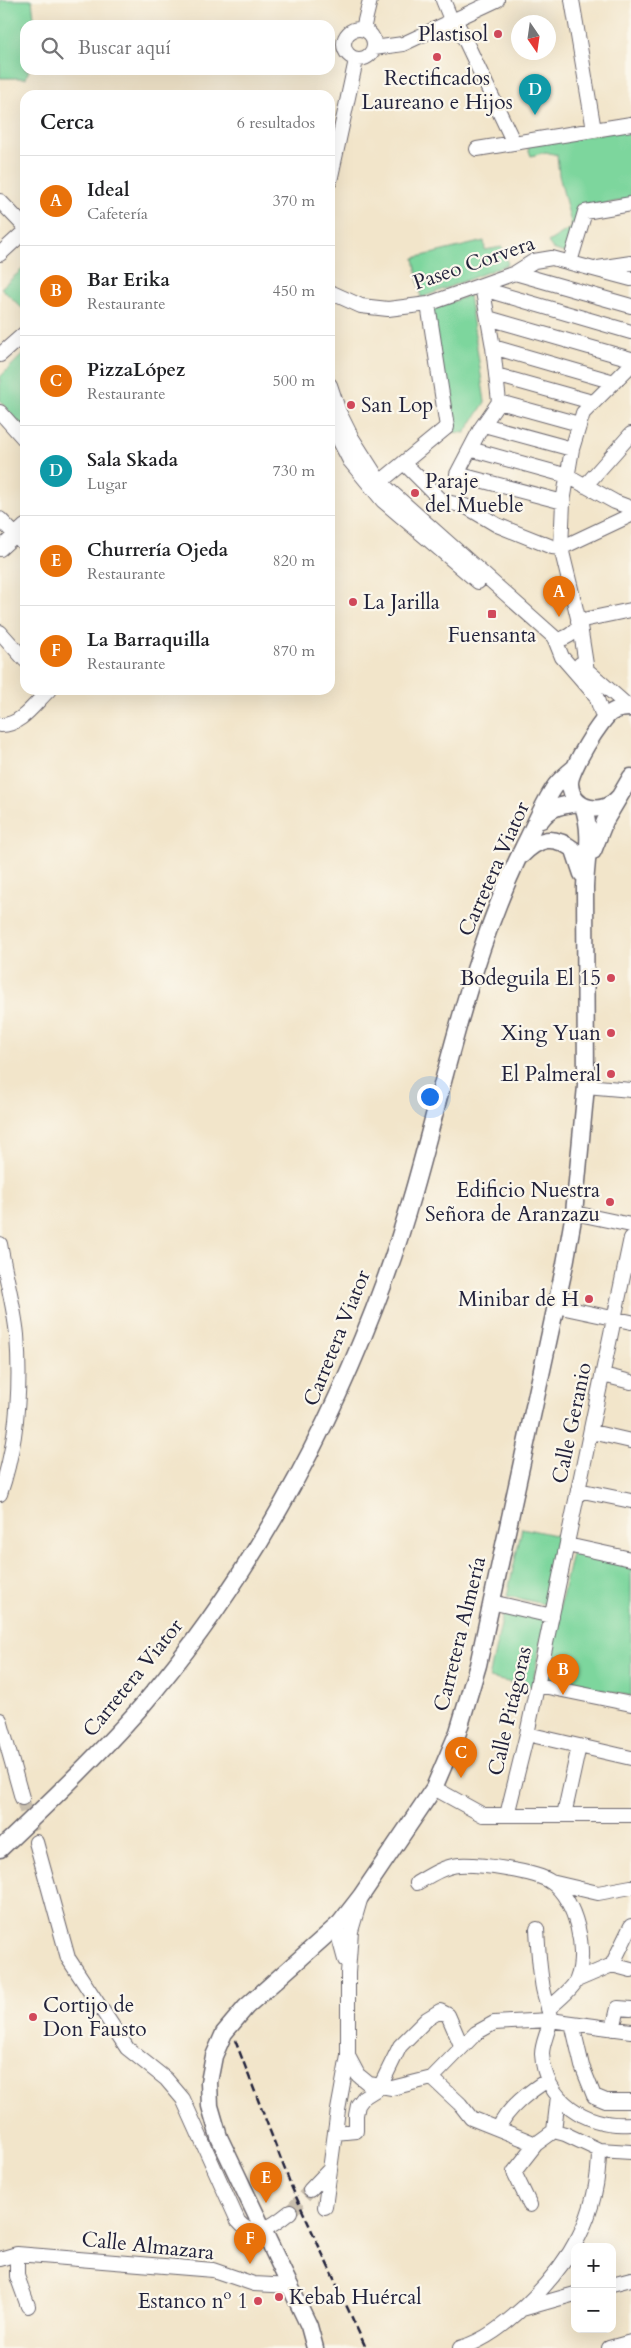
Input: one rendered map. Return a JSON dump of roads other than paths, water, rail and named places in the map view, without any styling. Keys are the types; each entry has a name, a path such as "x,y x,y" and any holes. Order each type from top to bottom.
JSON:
{"main road":[{"path":"585,888 586,856 590,826 581,804 574,796 570,785 574,768 604,720 612,712 630,708"},
{"name":"Carretera Viator","path":"0,1849 54,1799 172,1670 245,1568 317,1439 352,1366 386,1277 491,920 518,858 556,785 574,768"},
{"path":"585,888 596,843 631,777"},
{"path":"530,834 548,810 559,806 581,804 593,809 605,808 619,797"},
{"path":"518,858 534,843 557,840 566,844 574,850 578,858 585,888"},
{"name":"Carretera Almería","path":"315,2348 309,2326 233,2168 212,2116 209,2095 211,2069 219,2043 234,2020 338,1925 361,1896 434,1788 458,1732 478,1665 556,1306 574,1214 586,1086 585,888"}],"street":[{"path":"363,29 370,0"},
{"path":"442,0 514,143"},
{"path":"374,48 402,44 497,0"},
{"path":"572,0 594,130"},
{"path":"363,29 374,38 374,48 369,56 356,60 346,52 345,37 352,30 363,29"},
{"path":"335,157 356,60"},
{"path":"477,149 631,124"},
{"path":"0,201 20,223"},
{"path":"570,262 585,212 631,204"},
{"path":"0,254 20,234"},
{"name":"Paseo Corvera","path":"335,294 361,306 388,309 428,304 482,287 515,273 534,262 552,258 631,279"},
{"path":"595,269 631,263"},
{"path":"515,273 631,306"},
{"path":"563,502 457,474 499,402 482,287 631,332"},
{"path":"376,486 447,427 428,304"},
{"path":"488,318 631,359"},
{"path":"0,356 20,338"},
{"path":"492,347 614,382"},
{"path":"587,671 579,623 562,548 563,502 572,449 583,412 631,365"},
{"path":"496,374 592,402"},
{"path":"335,400 339,412 383,501 447,549 540,634 557,643 630,708"},
{"path":"499,402 579,424"},
{"path":"0,412 20,434"},
{"path":"484,425 572,449"},
{"path":"335,430 350,461 376,486"},
{"path":"585,486 631,434"},
{"path":"470,449 568,476 615,502 630,508"},
{"path":"404,463 442,501 465,506 497,525 552,547 562,548 630,508"},
{"path":"0,518 20,534"},
{"path":"0,549 20,537"},
{"path":"0,559 20,538"},
{"path":"557,643 572,634 579,623 631,610"},
{"path":"0,632 20,654"},
{"path":"557,643 562,657 596,696 604,720"},
{"path":"0,725 9,726 50,695"},
{"path":"586,1086 631,1090"},
{"path":"574,1214 631,1226"},
{"name":"Calle Geranio","path":"552,1616 592,1432 631,1238"},
{"path":"0,1244 16,1334 19,1397 7,1474 0,1494"},
{"path":"556,1306 631,1322"},
{"path":"603,1375 631,1382"},
{"path":"592,1432 631,1441"},
{"path":"578,1490 631,1501"},
{"path":"567,1546 631,1559"},
{"path":"492,1602 552,1616"},
{"name":"Calle Pitágoras","path":"507,1815 527,1734 552,1616"},
{"path":"538,1685 631,1704"},
{"path":"0,1720 22,1798"},
{"path":"527,1734 631,1758"},
{"path":"564,1815 579,1746"},
{"path":"434,1788 483,1815 631,1815"},
{"path":"36,1842 68,1958 127,2048 166,2079 183,2099 238,2220 244,2228 250,2231 263,2229 290,2212"},
{"path":"417,1883 444,1869 458,1865 528,1872 551,1882 598,1893 631,1887"},
{"path":"551,1882 568,1900 577,1924 580,1957 577,1980"},
{"path":"324,2207 348,2056 348,1973 351,1931 361,1896"},
{"path":"338,1925 345,1930 350,1945"},
{"path":"338,1925 348,1973"},
{"path":"537,1929 542,1983 549,2014 542,2052 548,2080 558,2096 572,2110 589,2120 631,2124"},
{"path":"612,1965 630,1930"},
{"path":"317,1944 334,1947 341,1956 348,1973"},
{"path":"549,2014 577,1980 612,1965 631,1970"},
{"path":"613,2029 618,2008 631,2009"},
{"path":"335,2133 356,2131 358,2105 364,2097 380,2087 400,2046 427,2019 440,2011 448,2015 462,2046"},
{"path":"348,2056 358,2075 370,2084 392,2088 432,2078 476,2033 494,2023 549,2014 572,2023 631,2031"},
{"path":"572,2023 582,2066 594,2096 606,2101 631,2101"},
{"path":"432,2078 460,2104 471,2118 536,2144"},
{"path":"499,2128 502,2119 536,2087 548,2080"},
{"path":"558,2096 560,2132"},
{"path":"530,2205 514,2172 536,2144 560,2132"},
{"path":"560,2132 599,2150 631,2152"},
{"path":"460,2348 492,2333 507,2323 548,2284 567,2259 581,2232 593,2201 599,2150"},
{"path":"310,2190 330,2169"},
{"path":"17,2254 17,2276 28,2306"},
{"name":"Calle Almazara","path":"0,2259 17,2254 213,2270 254,2284 291,2286"},
{"path":"616,2283 631,2279"},
{"path":"521,2309 571,2295"},
{"path":"609,2348 631,2342"}],"tunnel":[{"path":"22,1798 36,1842"},
{"path":"290,2212 310,2190"}],"railway":[{"path":"235,2040 292,2188 366,2348"}],"place":[{"name":"Plastisol","path":"498,34"},
{"name":"Rectificados Laureano e Hijos","path":"437,57"},
{"name":"Sala Skada","path":"535,115"},
{"name":"San Lop","path":"351,405"},
{"name":"Paraje del Mueble","path":"415,493"},
{"name":"La Jarilla","path":"353,602"},
{"name":"Fuensanta","path":"492,614"},
{"name":"Ideal","path":"559,617"},
{"name":"Bodeguila El 15","path":"611,978"},
{"name":"Xing Yuan","path":"611,1033"},
{"name":"El Palmeral","path":"611,1074"},
{"name":"Edificio Nuestra Señora de Aranzazu","path":"610,1202"},
{"name":"Minibar de H","path":"589,1299"},
{"name":"Bar Erika","path":"563,1695"},
{"name":"PizzaLópez","path":"461,1778"},
{"name":"Cortijo de Don Fausto","path":"33,2017"},
{"name":"Churrería Ojeda","path":"266,2203"},
{"name":"La Barraquilla","path":"250,2264"},
{"name":"Kebab Huércal","path":"279,2297"},
{"name":"Estanco nº 1","path":"258,2301"}]}
